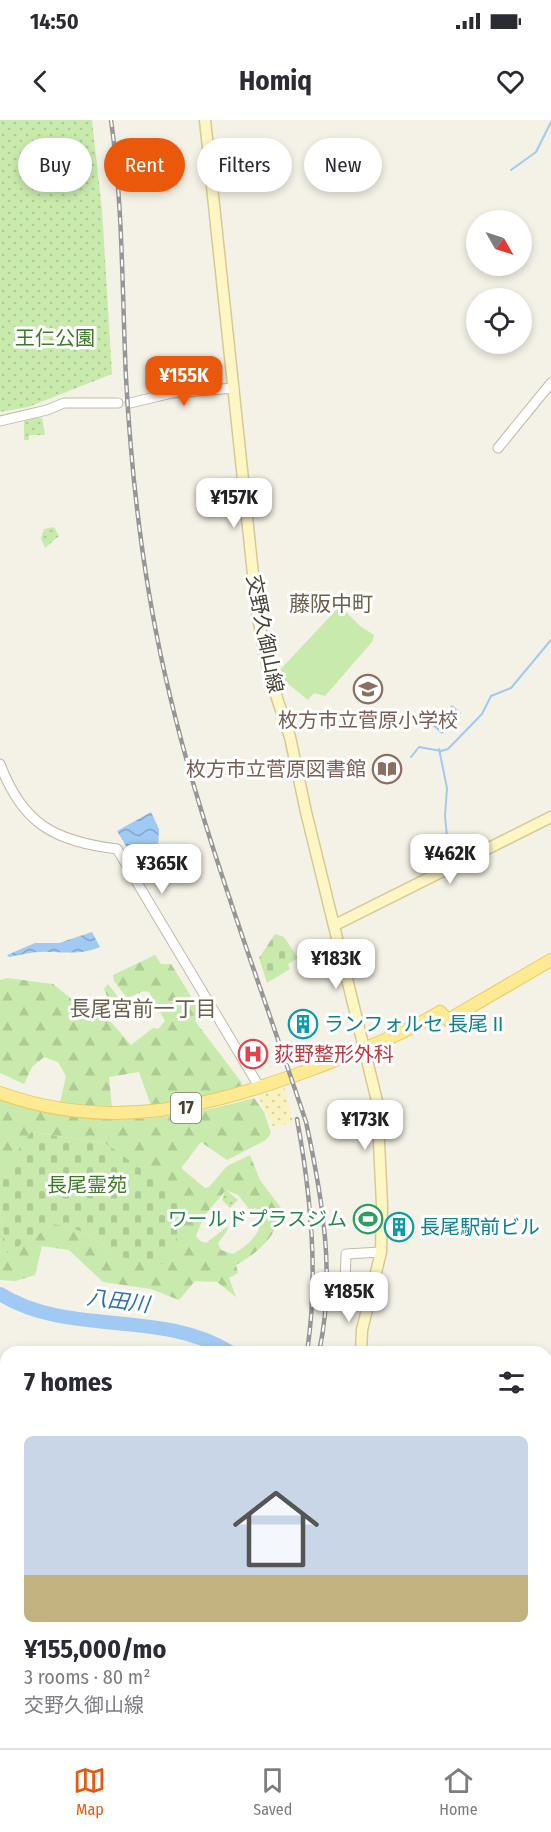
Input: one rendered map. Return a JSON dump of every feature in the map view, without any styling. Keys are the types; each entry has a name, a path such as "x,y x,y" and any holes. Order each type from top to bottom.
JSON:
{"main road":[{"name":"交野久御山線","path":"205,120 261,633 269,674 300,775 306,812 366,1048 377,1101 381,1252 362,1330 361,1346"},
{"path":"334,925 551,817"},
{"name":"17","path":"0,1093 54,1108 118,1114 159,1112 197,1106 260,1088 405,1033 440,1012 448,1020 551,960"}],"street":[{"path":"498,448 551,383"},
{"path":"130,403 172,393 210,392 234,388"},
{"path":"0,421 47,410 64,403 118,403"},
{"path":"0,764 17,801 31,818 43,827 70,841 117,849 260,1088"},
{"path":"370,1296 345,1285 346,1254 381,1252"}],"green space":[{"name":"王仁公園","path":"0,120 92,120 102,210 112,374 28,407 0,412"},
{"path":"36,417 42,418 45,435 29,435 29,440 24,440 24,421"},
{"path":"54,527 59,536 45,548 41,538 44,529"},
{"path":"340,606 360,626 374,635 372,642 325,696 314,693 308,700 276,674"},
{"path":"275,934 284,937 298,958 288,964 290,969 267,983 259,958"},
{"path":"155,955 161,964 171,964 200,1011 195,1021 242,1083 241,1086 192,1100 151,1106 139,1072 109,1077 112,1108 60,1103 66,1076 58,1062 44,1057 32,1067 24,1084 0,1073 0,980 7,978 53,984 89,1013 112,1023 131,1045 153,1028 158,1029 165,1021 149,992 144,991 127,998 114,981 113,975"},
{"path":"108,984 125,1006 124,1009 103,1014 98,1011 109,1001 104,989"},
{"path":"254,1098 264,1112 271,1133 266,1140 227,1160 201,1142 181,1168 205,1188 209,1187 227,1166 250,1155 260,1180 281,1208 272,1234 260,1248 236,1265 238,1273 229,1278 236,1297 217,1282 195,1281 179,1300 151,1289 103,1282 69,1250 42,1246 35,1275 16,1281 0,1280 0,1209 7,1252 55,1224 88,1235 103,1244 114,1256 105,1143 32,1132 0,1177 0,1100 33,1109 96,1119 158,1117","holes":["226,1190 238,1195 249,1209 255,1208 259,1215 261,1222 256,1234 245,1246 233,1254 221,1250 218,1243 228,1226 206,1243 200,1241 196,1236 204,1216"]},
{"name":"長尾霊苑","path":"31,1132 105,1143 191,1205 165,1264 114,1256 103,1244 88,1235 55,1224 7,1253 0,1209 0,1177"},
{"path":"225,1189 238,1200 230,1208 222,1200"}],"sand":[{"path":"284,1086 293,1122 274,1128 258,1096"}],"water":[{"path":"452,705 461,713 442,734 433,726"},
{"path":"151,812 159,829 158,850 132,856 117,831"},
{"path":"92,932 100,947 93,950 38,952 9,957 7,955 35,943 59,943"}],"waterway":[{"path":"511,170 536,152 551,122"},
{"path":"411,757 419,747 441,751 448,749 482,714 491,696 511,688 551,640"},
{"path":"433,868 434,857 448,847 445,816 447,788 439,749"},
{"name":"八田川","path":"0,1294 27,1307 55,1315 175,1331 218,1346"}],"railway":[{"path":"111,120 120,216 130,432 149,593 162,661 197,795 306,1122 322,1207 327,1265 324,1323 320,1346"},
{"path":"297,1119 312,1235 311,1323 308,1346"}],"place":[{"name":"枚方市立菅原小学校","path":"368,689"},
{"name":"枚方市立菅原図書館","path":"387,769"},
{"name":"ランフォルセ 長尾 II","path":"303,1024"},
{"name":"荻野整形外科","path":"253,1054"},
{"name":"ワールドプラスジム","path":"368,1219"},
{"name":"長尾駅前ビル","path":"399,1227"}],"district":[{"name":"藤阪中町","path":"331,604"},
{"name":"長尾宮前一丁目","path":"143,1009"}]}
